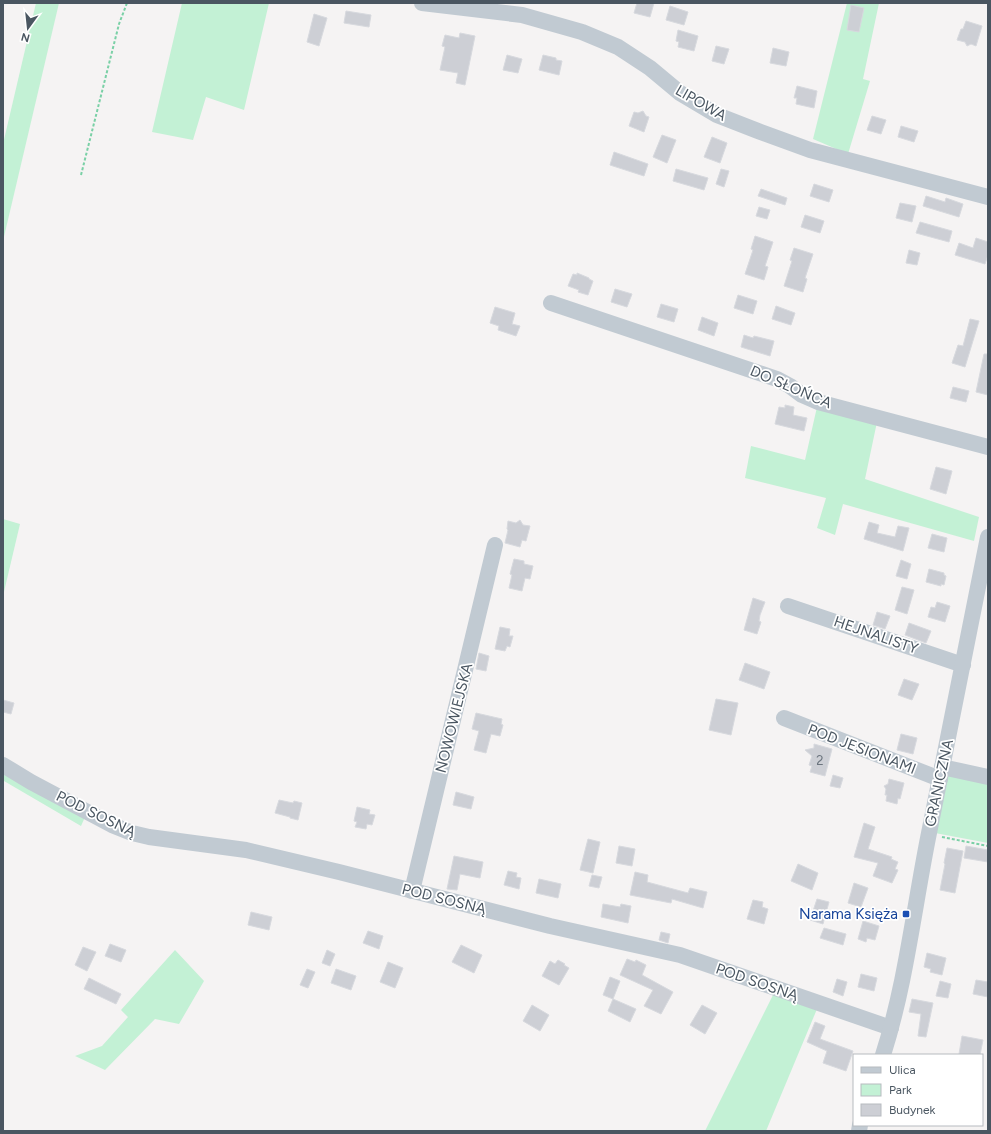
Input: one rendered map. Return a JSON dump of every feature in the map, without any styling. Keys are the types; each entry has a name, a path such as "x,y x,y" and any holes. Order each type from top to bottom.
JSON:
{"street":[{"name":"LIPOWA","path":"422,3 522,15 582,32 618,47 650,68 680,93 717,115 810,150 988,197"},
{"name":"DO SŁOŃCA","path":"551,303 777,378 802,395 818,402 988,448"},
{"name":"GRANICZNA","path":"883,1054 891,1028 904,968 988,537"},
{"name":"NOWOWIEJSKA","path":"412,891 495,545"},
{"name":"HEJNALISTY","path":"788,606 963,665"},
{"name":"POD JESIONAMI","path":"784,718 941,773 988,777"},
{"name":"POD SOSNĄ","path":"3,765 31,782 112,825 132,833 149,838 246,850 339,872 550,926 680,955 891,1028"}],"path":[{"path":"81,175 119,24 127,3"},
{"path":"929,834 988,846"}],"green space":[{"path":"36,3 59,3 3,241 3,144"},
{"path":"182,3 269,3 244,110 206,97 193,140 152,132"},
{"path":"847,3 879,3 863,79 870,81 848,154 813,139"},
{"path":"817,407 877,422 865,479 979,517 974,541 843,504 835,535 817,528 826,498 745,478 751,446 805,460"},
{"path":"3,519 20,524 3,596"},
{"path":"3,771 85,817 81,826 4,781 3,782"},
{"path":"946,775 988,783 988,843 935,833"},
{"path":"175,950 204,981 179,1024 155,1019 105,1070 75,1056 102,1046 128,1017 121,1010"},
{"path":"774,993 817,1009 766,1131 705,1131"}],"building":[{"path":"637,3 654,3 650,17 634,13"},
{"path":"851,5 864,8 859,32 847,30"},
{"path":"670,6 688,12 684,25 666,20"},
{"path":"346,11 371,15 369,27 344,23"},
{"path":"314,14 327,18 319,46 307,42"},
{"path":"966,21 982,26 976,46 971,44 967,46 965,42 957,40"},
{"path":"678,30 698,36 694,51 678,47 679,42 676,41"},
{"path":"460,33 475,36 465,85 456,83 458,73 440,70 445,47 442,46 445,35 459,38"},
{"path":"716,46 729,49 724,64 712,61"},
{"path":"773,48 789,52 786,66 770,63"},
{"path":"507,55 522,59 518,73 503,70"},
{"path":"543,55 562,61 559,75 539,70"},
{"path":"797,86 817,91 814,108 796,104 797,98 794,98"},
{"path":"643,111 646,116 649,117 644,132 629,126 634,112 638,113"},
{"path":"872,116 886,120 881,134 867,130"},
{"path":"901,126 918,131 914,142 898,137"},
{"path":"662,135 676,140 667,163 653,157"},
{"path":"712,137 727,143 720,163 704,157"},
{"path":"614,152 648,164 644,176 610,165"},
{"path":"676,169 708,178 704,190 673,181"},
{"path":"721,169 729,171 724,187 716,184"},
{"path":"814,184 833,190 829,202 810,196"},
{"path":"761,189 787,198 785,205 758,196"},
{"path":"926,196 945,202 946,198 963,204 959,217 923,206"},
{"path":"900,203 916,206 912,222 896,218"},
{"path":"759,207 770,210 767,219 756,216"},
{"path":"805,215 824,221 820,233 801,227"},
{"path":"920,222 952,231 949,242 916,233"},
{"path":"755,236 773,242 765,266 768,267 764,280 745,274 753,250 751,249"},
{"path":"976,238 988,242 988,255 985,264 955,255 959,243 973,248"},
{"path":"794,248 813,254 805,278 807,279 803,292 784,286 792,261 790,260"},
{"path":"909,250 920,253 917,265 906,263"},
{"path":"577,273 593,281 588,295 578,292 579,290 568,286 573,274 577,275"},
{"path":"615,289 632,294 627,307 611,302"},
{"path":"738,295 757,301 753,314 734,308"},
{"path":"661,304 678,309 674,322 657,317"},
{"path":"776,306 795,313 791,325 772,319"},
{"path":"495,307 515,313 512,324 520,326 516,336 498,330 499,326 490,323"},
{"path":"702,317 718,323 714,336 698,330"},
{"path":"970,319 979,321 965,367 952,363 958,345 963,346"},
{"path":"744,335 774,341 770,356 741,347"},
{"path":"984,354 988,354 988,395 976,392"},
{"path":"953,387 969,391 966,402 950,398"},
{"path":"785,405 794,407 793,415 807,418 804,431 775,424 779,407 785,408"},
{"path":"936,467 952,471 946,494 930,489"},
{"path":"520,520 523,525 530,526 526,541 522,540 520,547 505,543 508,530 508,521 516,523"},
{"path":"869,522 879,525 877,533 895,537 898,526 909,528 903,551 864,539"},
{"path":"932,534 947,538 944,552 928,548"},
{"path":"514,559 524,561 524,564 533,566 530,579 525,578 522,591 509,588 512,575 510,574"},
{"path":"901,560 911,564 907,579 896,576"},
{"path":"929,569 944,573 946,576 944,585 941,584 941,586 926,582"},
{"path":"902,587 914,590 907,614 895,610"},
{"path":"753,598 765,602 760,615 759,621 761,622 757,634 744,630"},
{"path":"937,602 950,606 945,622 928,617 931,607 935,608"},
{"path":"877,612 890,616 885,629 873,625"},
{"path":"909,623 931,631 926,643 905,635"},
{"path":"500,627 510,629 509,636 513,636 510,647 507,646 505,651 495,649"},
{"path":"479,653 489,656 486,671 476,669"},
{"path":"745,663 770,672 764,689 739,680"},
{"path":"904,679 919,684 912,700 898,695"},
{"path":"716,699 738,703 731,735 709,730"},
{"path":"3,700 14,703 11,714 3,712"},
{"path":"476,713 502,719 501,724 503,725 500,736 491,734 486,753 474,750 479,731 472,729"},
{"path":"901,734 917,738 913,754 897,750"},
{"path":"814,744 832,749 825,776 810,772 812,766 809,765 812,756 805,750 814,748"},
{"path":"833,775 843,778 840,788 830,786"},
{"path":"889,779 904,783 900,799 898,798 897,804 886,801 887,795 885,795 886,789 884,786 888,784"},
{"path":"456,792 474,797 471,809 453,805"},
{"path":"279,800 302,803 298,820 275,813"},
{"path":"357,807 370,810 369,814 375,815 372,825 367,824 366,829 355,827 357,822 354,821"},
{"path":"864,823 875,827 868,849 892,857 891,859 898,862 895,869 898,870 892,883 873,876 878,863 854,857"},
{"path":"588,839 600,842 593,873 580,870"},
{"path":"619,846 635,849 632,866 616,863"},
{"path":"966,846 988,850 988,862 964,858"},
{"path":"947,848 963,851 955,893 940,890"},
{"path":"454,856 483,862 480,878 460,874 457,890 447,889"},
{"path":"798,864 818,873 812,890 791,881"},
{"path":"508,871 517,873 516,877 521,878 519,889 504,885"},
{"path":"635,872 648,875 647,882 688,893 690,888 707,892 703,908 672,899 671,903 630,895"},
{"path":"592,875 602,877 599,888 589,886"},
{"path":"539,879 561,884 558,898 536,893"},
{"path":"854,883 868,888 861,907 848,903"},
{"path":"817,899 829,902 823,924 810,920"},
{"path":"753,900 763,902 762,907 768,909 764,924 747,919"},
{"path":"603,904 620,907 621,904 631,906 628,923 601,917"},
{"path":"251,912 272,917 269,930 248,925"},
{"path":"863,921 879,926 875,940 867,938 866,942 858,939"},
{"path":"824,928 846,934 843,945 820,938"},
{"path":"368,931 383,936 379,949 363,943"},
{"path":"661,932 670,934 668,943 659,940"},
{"path":"110,944 126,950 121,962 105,956"},
{"path":"461,945 482,955 474,973 452,962"},
{"path":"83,947 96,952 87,971 75,965"},
{"path":"327,950 335,954 330,966 322,963"},
{"path":"927,953 946,958 942,975 930,972 931,969 924,967"},
{"path":"627,959 635,962 636,960 646,965 642,975 673,992 661,1014 644,1006 653,990 620,975"},
{"path":"558,960 569,968 559,985 542,976 550,961 555,964"},
{"path":"388,962 403,968 395,988 380,982"},
{"path":"307,969 315,972 308,988 300,985"},
{"path":"336,969 356,976 351,990 331,983"},
{"path":"861,974 877,978 874,991 858,987"},
{"path":"610,977 620,981 613,999 603,995"},
{"path":"89,978 121,994 116,1004 84,989"},
{"path":"837,979 847,982 843,996 833,992"},
{"path":"976,980 988,982 988,997 973,994"},
{"path":"940,981 951,984 948,998 936,996"},
{"path":"613,999 636,1009 630,1022 608,1011"},
{"path":"912,999 933,1003 926,1037 918,1036 921,1014 909,1012"},
{"path":"532,1005 549,1015 540,1031 523,1021"},
{"path":"702,1005 717,1013 705,1034 690,1025"},
{"path":"815,1022 825,1026 820,1039 853,1051 846,1071 823,1063 827,1051 807,1042"},
{"path":"962,1036 983,1040 980,1054 959,1054"}],"place":[{"name":"Narama Księża","path":"906,914"}]}
